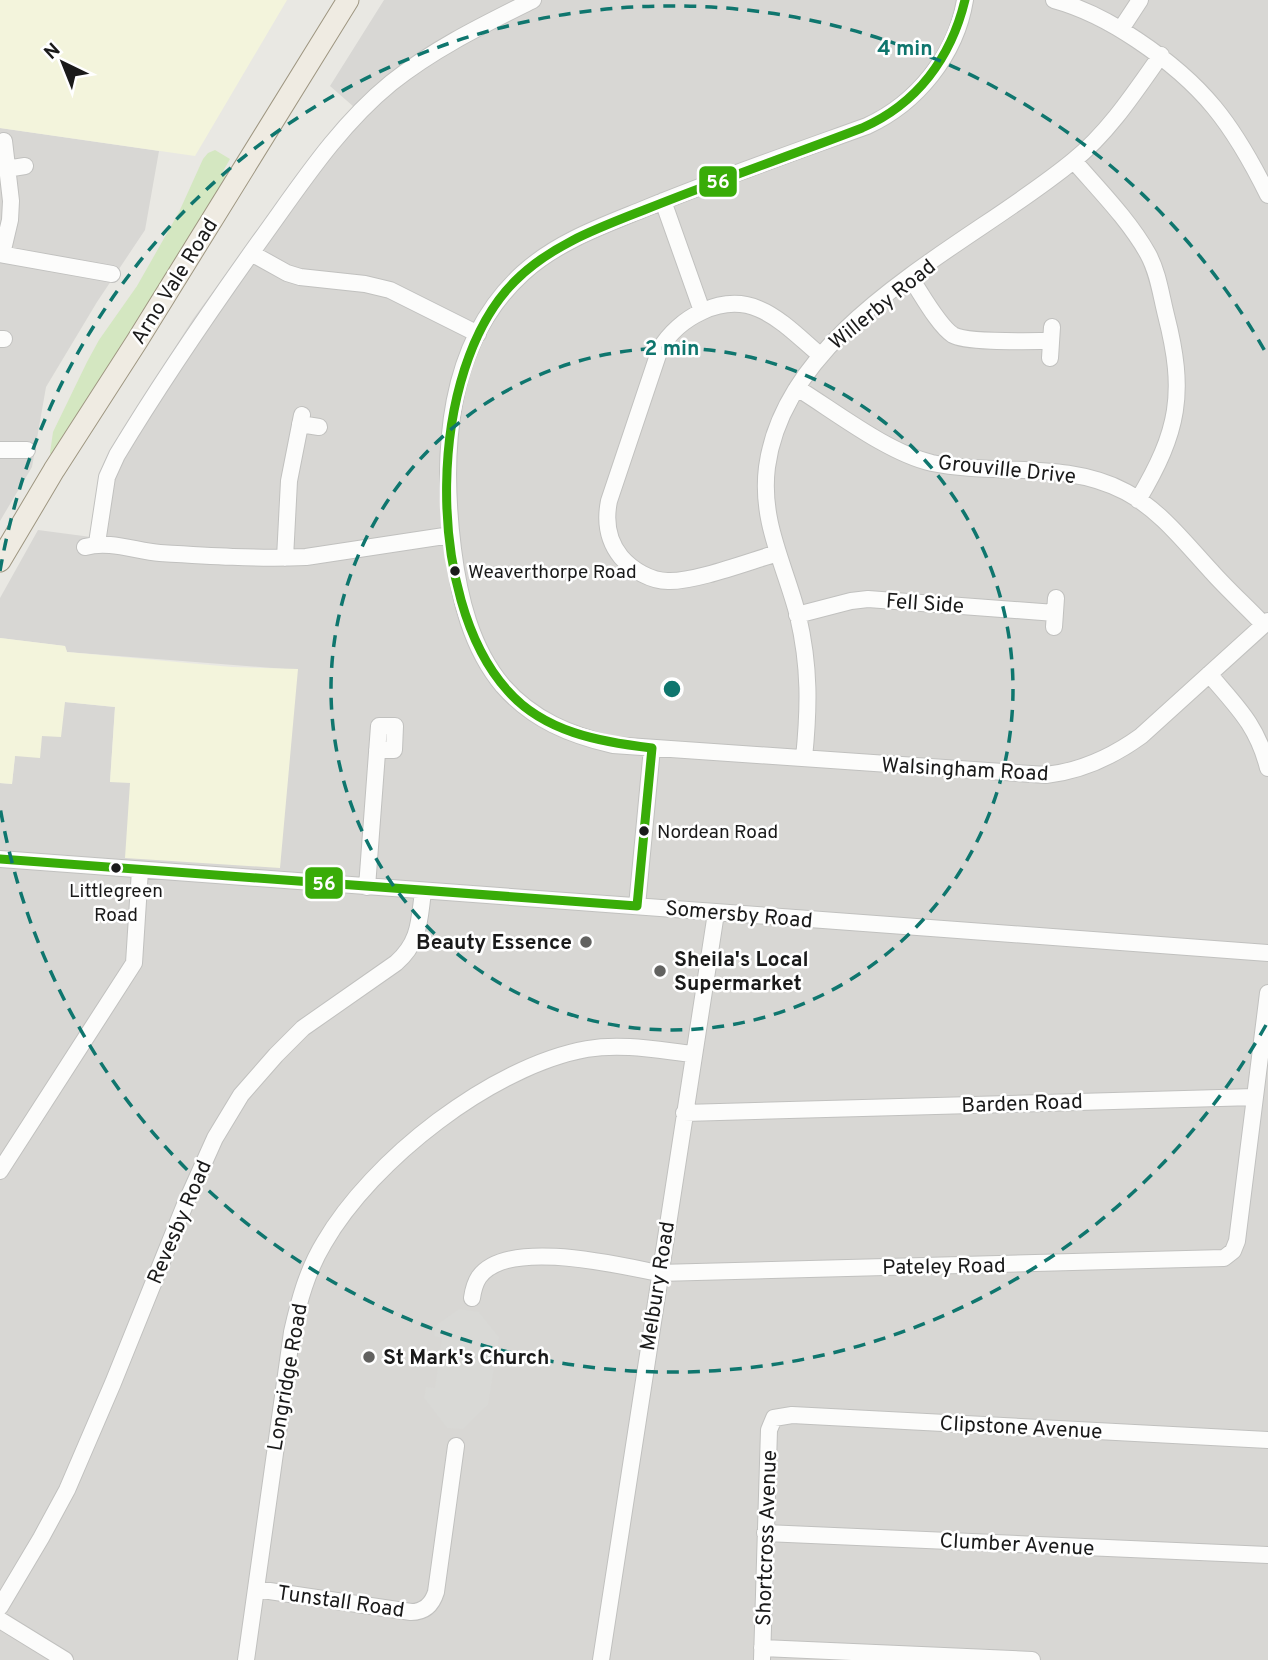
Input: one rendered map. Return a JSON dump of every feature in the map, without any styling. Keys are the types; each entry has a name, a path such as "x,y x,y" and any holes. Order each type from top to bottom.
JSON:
{"main road":[{"name":"Arno Vale Road","path":"0,561 348,0"}],"street":[{"path":"451,535 285,558 157,552 91,545 107,477 117,455 175,362 326,150 382,92 449,42 533,0"},
{"name":"Walsingham Road","path":"965,0 955,34 939,62 917,92 890,114 867,126 663,201 589,232 541,258 503,293 478,334 460,377 450,429 446,482 451,535 465,613 481,652 503,686 541,719 567,732 613,745 1046,775 1095,764 1126,747 1266,623"},
{"path":"1054,0 1121,29 1161,55 1200,89 1264,177 1268,195"},
{"path":"1121,29 1140,0"},
{"name":"Willerby Road","path":"804,758 809,707 807,667 797,615 769,526 766,499 767,470 776,428 797,388 820,355 860,316 910,277 1074,161 1100,135 1161,55"},
{"path":"4,141 11,201 10,220 1,254 113,274"},
{"path":"1074,161 1109,201 1148,255 1158,283 1175,352 1178,382 1174,422 1157,468 1138,500"},
{"path":"6,169 25,166"},
{"path":"663,201 702,311"},
{"path":"251,253 300,277 365,284 390,290 478,334"},
{"path":"910,277 953,335 1051,342"},
{"path":"778,553 684,580 651,578 626,563 620,555 610,535 607,511 660,349 674,330 702,311 732,306 759,309 820,355"},
{"name":"Grouville Drive","path":"797,388 891,446 918,459 943,464 1078,475 1115,487 1138,500 1162,519 1222,583 1266,623"},
{"path":"285,558 289,481 301,420 319,427"},
{"path":"6,446 27,450"},
{"name":"Fell Side","path":"797,615 868,599 1055,613"},
{"path":"1209,674 1251,722 1263,747 1268,768"},
{"path":"637,906 652,748"},
{"path":"367,887 377,750"},
{"name":"Somersby Road","path":"0,859 1268,953"},
{"path":"0,1171 134,963 140,870"},
{"name":"Revesby Road","path":"0,1607 67,1490 184,1206 210,1147 226,1119 249,1085 297,1034 406,954 417,935 423,892"},
{"name":"Melbury Road","path":"601,1660 692,1054 716,913"},
{"path":"1255,1097 1268,993"},
{"name":"Longridge Road","path":"246,1660 286,1372 298,1305 318,1253 349,1207 386,1166 434,1125 478,1095 528,1067 567,1054 608,1046 692,1054"},
{"name":"Barden Road","path":"684,1113 1255,1097"},
{"name":"Pateley Road","path":"471,1298 476,1282 484,1272 502,1261 527,1256 570,1258 659,1273 1220,1258 1229,1255 1237,1241 1255,1097"},
{"name":"Clipstone Avenue","path":"774,1418 805,1416 1268,1440"},
{"name":"Shortcross Avenue","path":"762,1654 769,1430 774,1418"},
{"name":"Tunstall Road","path":"256,1589 411,1612 427,1607 436,1592 456,1446"},
{"name":"Clumber Avenue","path":"765,1533 1268,1555"},
{"path":"0,1620 65,1660"},
{"path":"762,1654 1032,1660"}],"shaded area":[{"path":"0,0 287,0 195,156 0,128"},
{"path":"384,0 1268,0 1268,1660 0,1660 0,783 12,784 15,756 42,736 65,702 115,707 110,782 130,782 298,670 67,652 65,646 0,638 0,598 38,530 91,537 104,462 117,439 193,319 304,167 354,107 330,86"},
{"path":"0,128 159,151 145,230 97,302 46,387 32,467 0,521"},
{"path":"0,638 65,646 67,652 232,667 298,669 280,868 125,858 130,783 110,782 115,707 65,702 61,737 42,736 40,758 15,756 12,784 0,783"},
{"path":"459,1309 479,1312 499,1337 488,1405 463,1429 447,1428 424,1398 426,1387 435,1388 442,1338 434,1336 435,1326"}],"green space":[{"path":"215,150 230,159 222,173 227,177 52,456 50,453 53,432 87,362 137,286 179,212 203,159"}],"transit line":[{"name":"56","path":"0,859 637,906 652,748 574,733 522,705 508,691 481,651 461,600 450,544 447,484 452,425 465,369 486,320 515,281 560,247 592,231 698,189 862,128 899,106 929,77 941,60 951,41 965,0"}],"place":[{"name":"Weaverthorpe Road","path":"455,571"},
{"name":"Nordean Road","path":"644,831"},
{"name":"Littlegreen Road","path":"116,868"},
{"name":"Beauty Essence","path":"586,942"},
{"name":"Sheila's Local Supermarket","path":"660,971"},
{"name":"St Mark's Church","path":"369,1357"}]}
